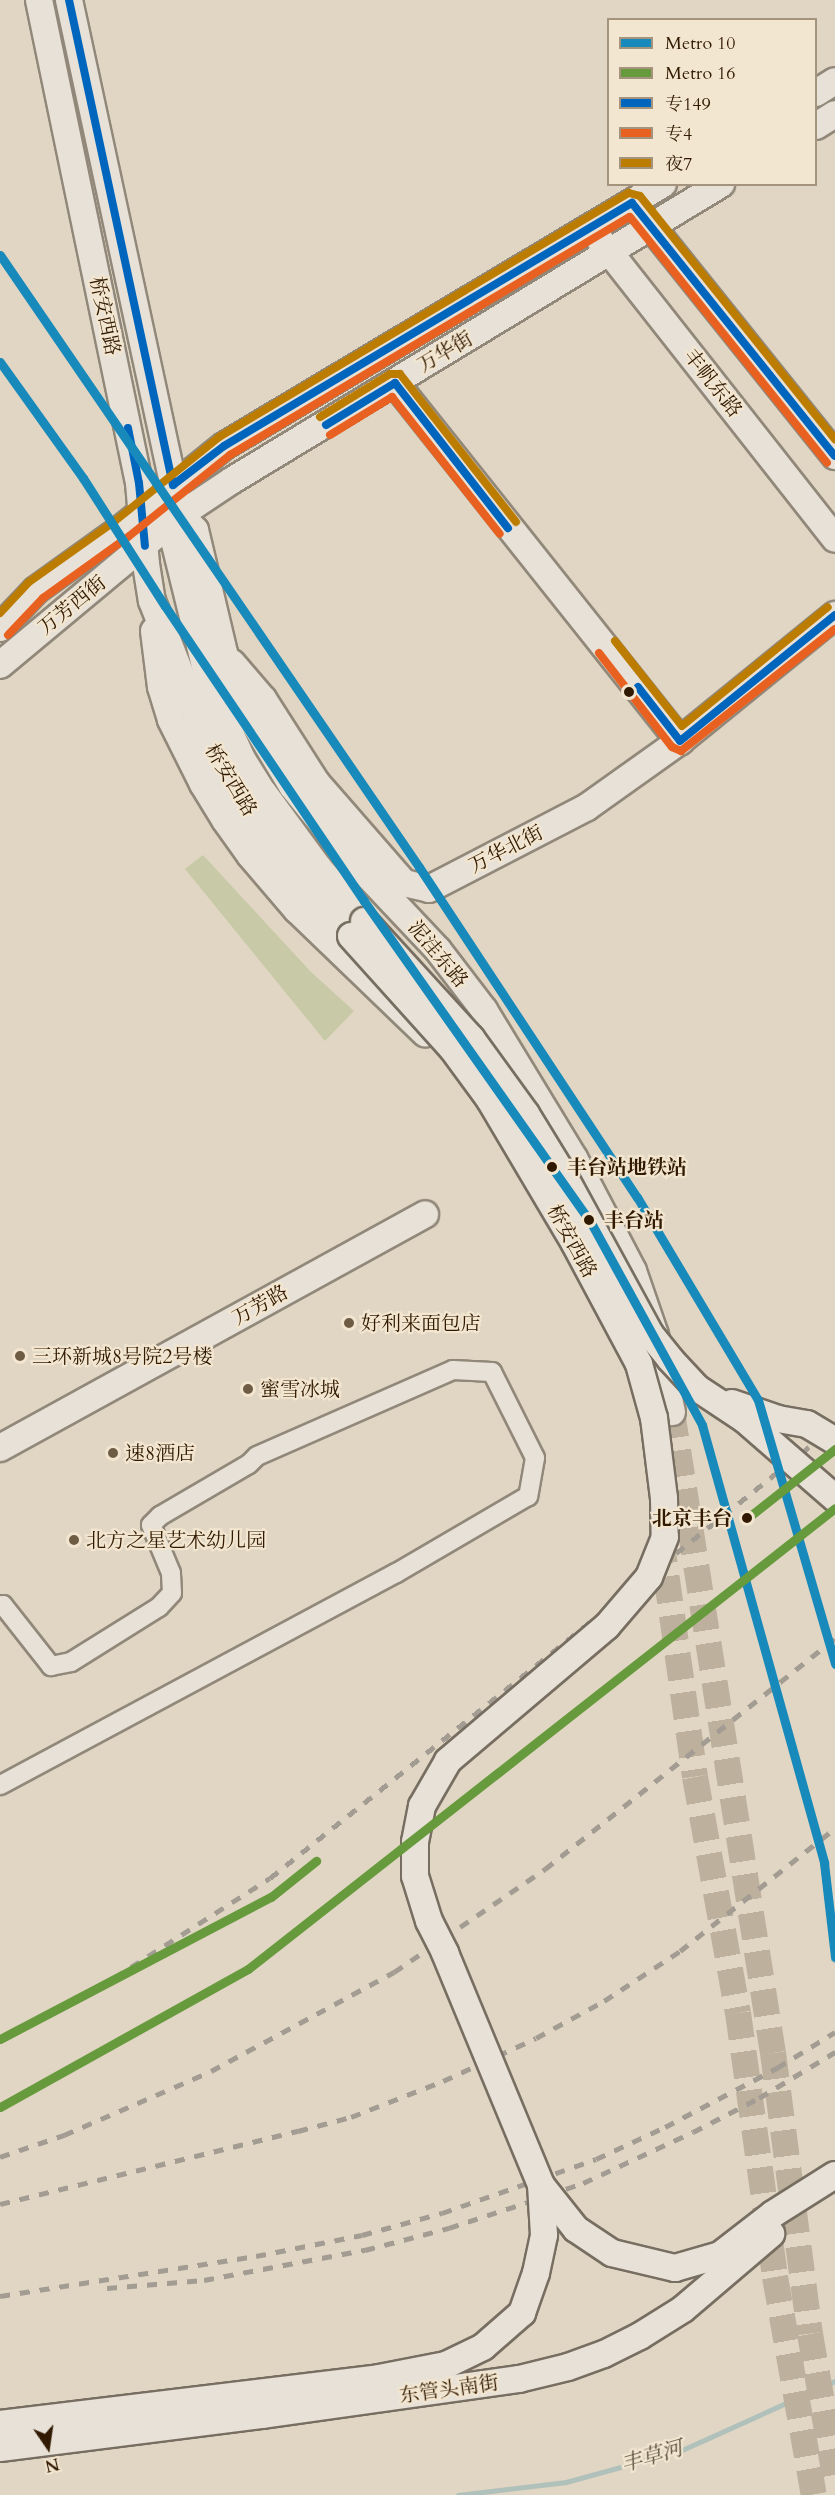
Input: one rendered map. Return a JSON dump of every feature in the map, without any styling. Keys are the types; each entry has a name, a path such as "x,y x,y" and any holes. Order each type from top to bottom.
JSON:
{"main road":[{"name":"桥安西路","path":"39,0 132,446 142,509 152,601 198,720 229,783 286,864 357,928"},
{"name":"桥安西路","path":"69,0 180,515 175,544 177,555 211,691 224,723 242,759 263,792 318,867 357,928 452,1048 490,1100 515,1140 639,1364 654,1418 660,1454 665,1537 649,1577 607,1626 448,1761 422,1806 415,1842 415,1876 429,1921 445,1953 540,2185"},
{"path":"817,92 835,81"},
{"path":"817,125 835,114"},
{"name":"万华街","path":"142,509 224,446 660,186"},
{"name":"万华街","path":"145,546 180,515 231,481 718,186"},
{"path":"632,203 835,456"},
{"name":"丰帆东路","path":"591,227 835,539"},
{"path":"395,382 508,528 607,647 680,741"},
{"name":"万芳西街","path":"0,628 36,590 120,529 142,509"},
{"name":"泥洼东路","path":"180,515 195,530 224,653 239,698 292,786 340,847 438,950 484,1010 574,1158 633,1271 655,1335 672,1412"},
{"name":"万芳西街","path":"0,665 145,546"},
{"path":"152,601 161,687 171,720 203,784 250,855 297,910 493,1100 558,1206 618,1325 633,1373 644,1428"},
{"name":"万华北街","path":"224,653 263,699 316,782 382,858 404,883 429,889 587,807 680,741 835,615"},
{"path":"357,928 471,1038 526,1114 564,1176 650,1334 697,1388 744,1419 835,1498"},
{"name":"万芳路","path":"0,1448 425,1214"},
{"path":"697,1388 778,1419 807,1424 835,1441"},
{"path":"540,2185 576,2229 612,2253 675,2268 720,2255 773,2214 835,2176"},
{"name":"东管头南街","path":"0,2448 519,2379 568,2367 604,2354 640,2336 683,2309 739,2264 835,2176"},
{"name":"东管头南街","path":"0,2424 379,2378 446,2365 483,2347 522,2313 536,2273 544,2235 540,2185"}],"street":[{"path":"0,1606 3,1605 51,1666 71,1662 159,1607 172,1593 171,1573 151,1525 160,1516 249,1464 257,1456 453,1370 492,1371 535,1458 528,1496 396,1573 0,1785"}],"green space":[{"path":"203,855 311,972 354,1011 325,1041 185,869"}],"waterway":[{"name":"丰草河","path":"458,2495 566,2482 682,2450 835,2381"}],"tunnel":[{"path":"672,1412 773,2053 810,2334 835,2476"},
{"path":"661,1538 695,1777 738,2013 775,2277 814,2495"}],"railway":[{"path":"0,2039 114,1978 270,1878 835,1426"},
{"path":"0,2157 64,2135 211,2071 394,1972 545,1869 835,1638"},
{"path":"0,2204 351,2117 443,2081 536,2038 604,2001 680,1951 835,1828"},
{"path":"0,2296 256,2256 362,2235 442,2213 596,2159 665,2127 777,2068 835,2032"},
{"path":"107,2288 204,2280 365,2250 449,2228 583,2183 693,2132 759,2098 835,2052"}],"metro line":[{"name":"10","path":"0,255 419,867 637,1197 758,1400 835,1664"},
{"name":"10","path":"0,362 83,478 165,606 364,901 590,1221 702,1425 824,1863 835,1957"},
{"name":"16","path":"745,1520 835,1449"},
{"name":"16","path":"0,2107 248,1969 835,1508"},
{"name":"16","path":"0,2039 271,1897 316,1861"}],"transit line":[{"name":"专149","path":"69,0 173,485 224,446 632,203 835,456"},
{"name":"夜7","path":"0,613 29,582 115,521 219,437 629,193 640,196 835,439"},
{"name":"专4","path":"8,635 43,598 128,537 230,455 630,217 827,463"},
{"name":"夜7","path":"320,417 390,374 400,374 516,522"},
{"name":"专149","path":"326,425 395,383 508,528"},
{"name":"专4","path":"330,435 392,397 500,534"},
{"name":"专149","path":"128,428 139,483 145,546"},
{"name":"夜7","path":"615,641 682,726 828,607"},
{"name":"专149","path":"638,687 680,741 835,615"},
{"name":"专4","path":"599,653 672,747 681,751 835,629"}],"place":[{"name":"丰台站地铁站","path":"552,1167"},
{"name":"丰台站","path":"589,1220"},
{"name":"好利来面包店","path":"349,1323"},
{"name":"三环新城8号院2号楼","path":"20,1356"},
{"name":"蜜雪冰城","path":"248,1389"},
{"name":"速8酒店","path":"113,1453"},
{"name":"北京丰台","path":"747,1518"},
{"name":"北方之星艺术幼儿园","path":"74,1540"}]}
